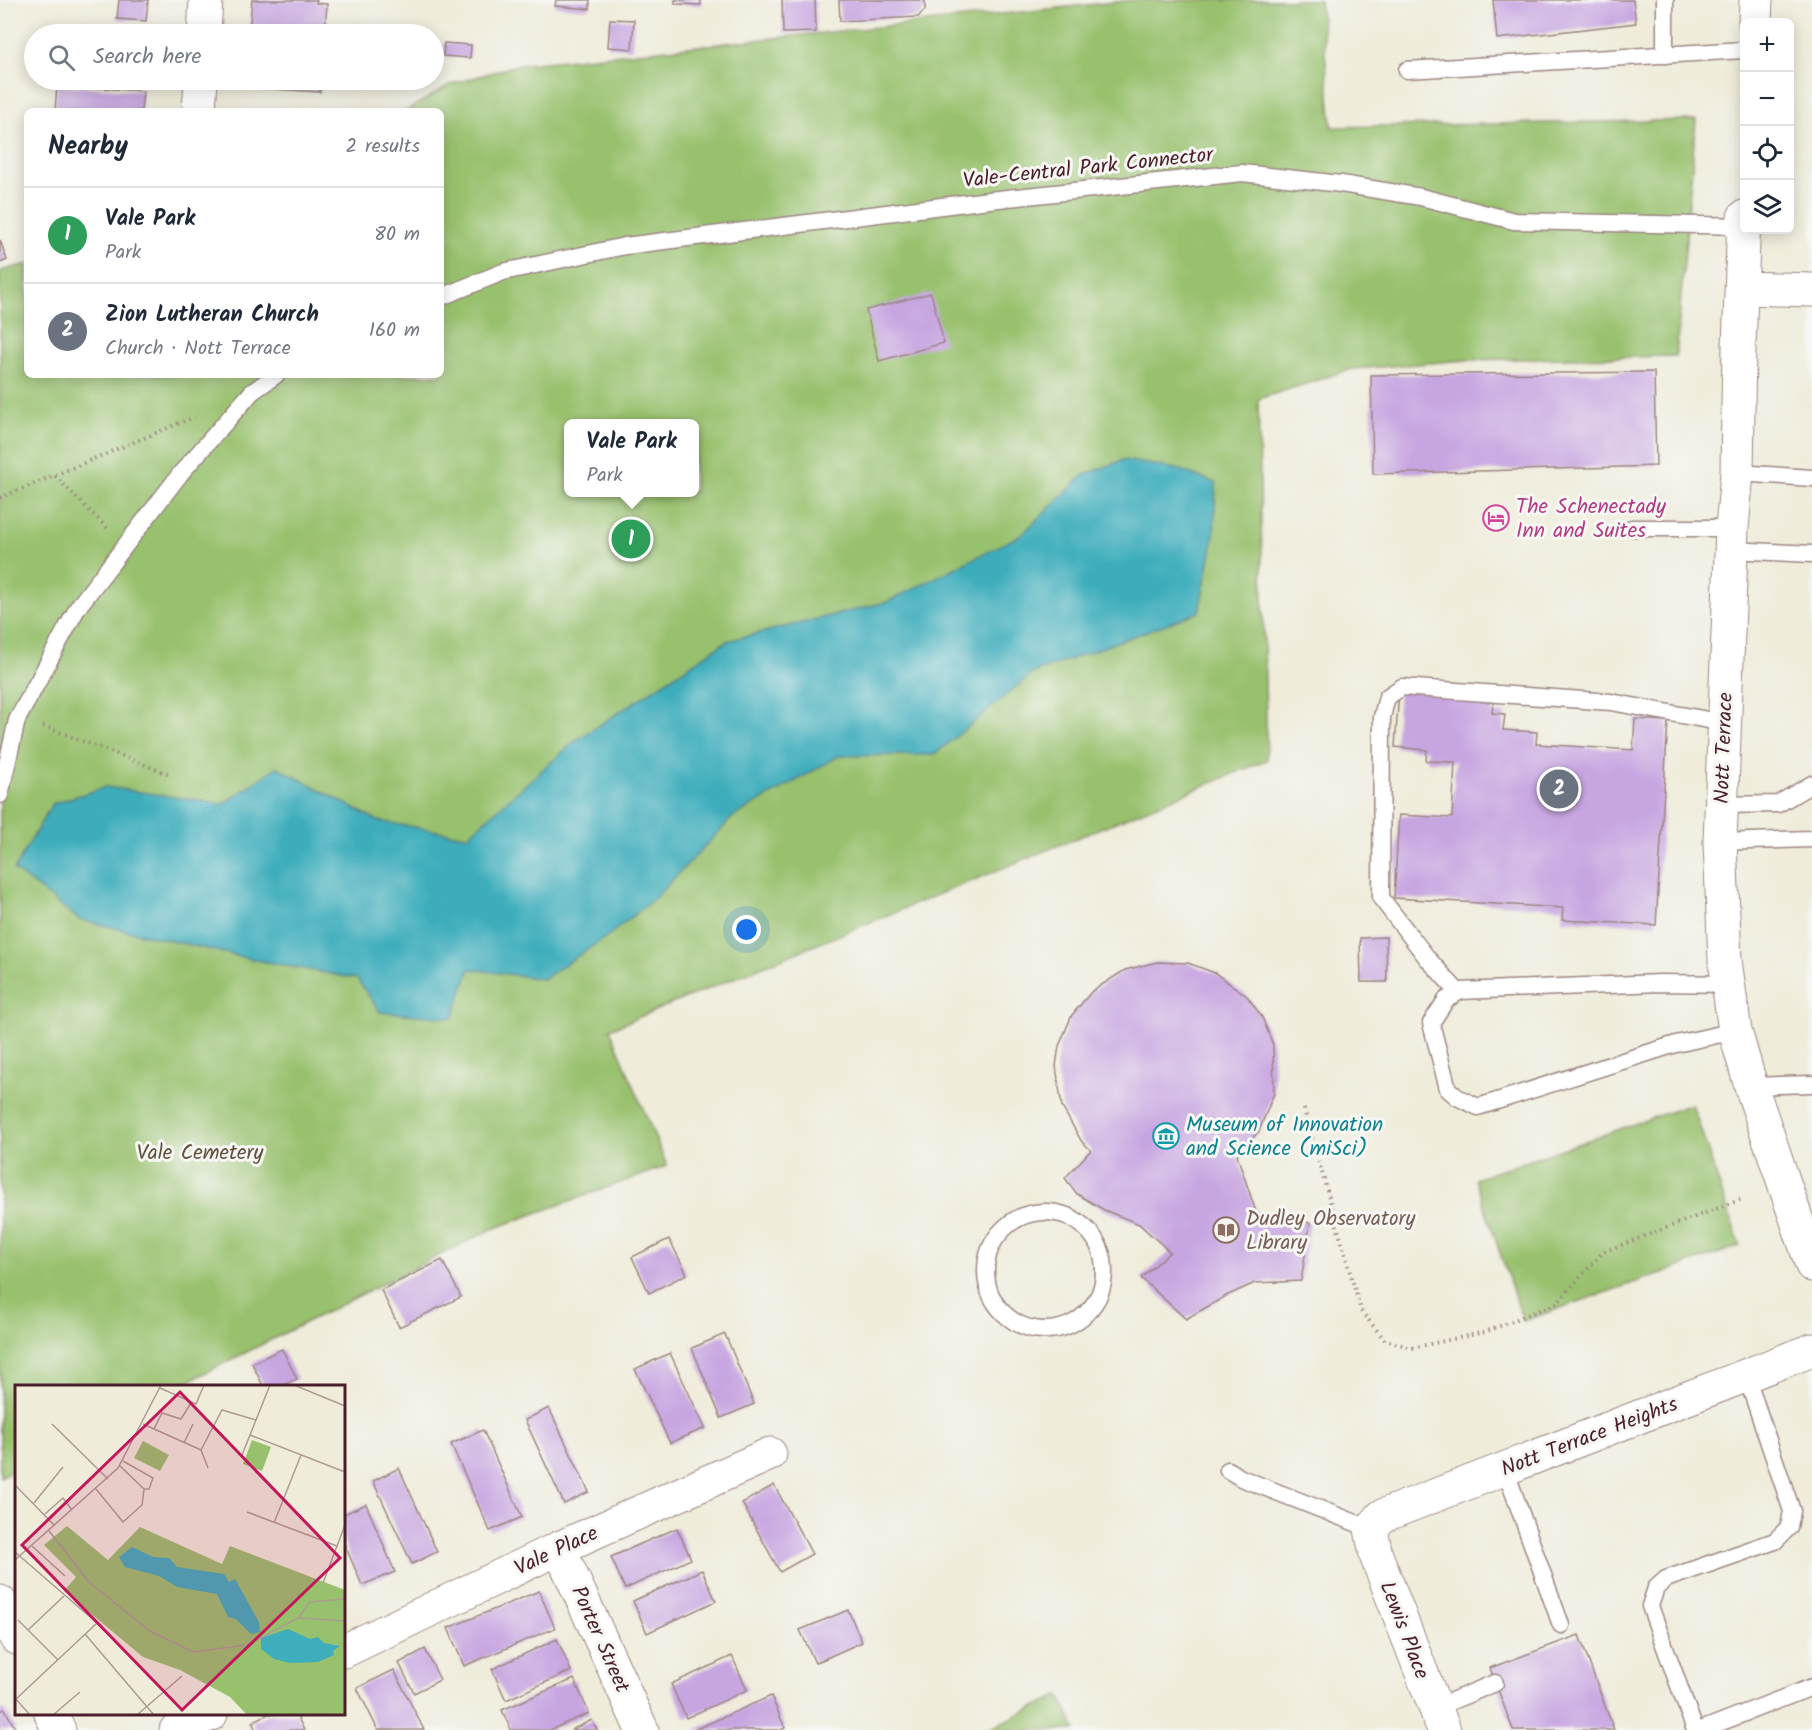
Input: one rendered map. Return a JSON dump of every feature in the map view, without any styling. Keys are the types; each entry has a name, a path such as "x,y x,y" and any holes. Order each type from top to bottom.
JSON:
{"street":[{"path":"205,24 206,0"},
{"path":"1755,18 1756,0"},
{"path":"200,108 201,90"},
{"name":"Nott Terrace","path":"1744,234 1737,473 1731,539 1719,842 1725,961 1735,1031 1751,1086 1812,1265"},
{"path":"1742,288 1812,290"},
{"name":"Nott Terrace Heights","path":"1371,1529 1382,1516 1812,1350"},
{"name":"Vale Place","path":"345,1651 559,1548 770,1454"},
{"name":"Lewis Place","path":"1371,1529 1376,1555 1440,1719"},
{"name":"Porter Street","path":"559,1548 642,1730"},
{"path":"0,1602 15,1636"},
{"path":"52,1715 59,1730"},
{"path":"176,1730 207,1715"}],"lane":[{"path":"1665,0 1665,55"},
{"path":"1407,70 1740,50"},
{"name":"Vale-Central Park Connector","path":"444,296 503,272 625,246 989,200 1242,173 1341,184 1421,197 1514,221 1740,226"},
{"path":"0,795 16,720 78,607 181,473 252,392 272,378"},
{"path":"1737,473 1812,478"},
{"path":"1632,528 1731,539 1812,554"},
{"path":"1458,992 1428,959 1381,898 1382,717 1387,697 1402,687 1611,702 1724,723"},
{"path":"1721,805 1778,804 1812,784"},
{"path":"1719,842 1812,839"},
{"path":"1729,984 1660,983 1458,992 1446,1000 1431,1023 1448,1089 1457,1097 1478,1107 1676,1044 1735,1031"},
{"path":"1751,1086 1812,1083"},
{"path":"1042,1212 1061,1213 1079,1222 1093,1235 1102,1253 1104,1272 1101,1292 1091,1309 1076,1322 1057,1329 1039,1330 1020,1325 1004,1314 993,1298 987,1280 987,1261 994,1242 1006,1227 1022,1216 1042,1212"},
{"path":"1695,1730 1650,1606 1656,1588 1666,1579 1775,1541 1789,1527 1792,1511 1746,1375"},
{"path":"1505,1469 1561,1625"},
{"path":"1228,1470 1241,1478 1371,1529"},
{"path":"1440,1719 1495,1683"},
{"path":"1701,1730 1812,1687"}],"path":[{"path":"0,498 198,415"},
{"path":"55,476 125,545"},
{"path":"16,720 51,728 171,775"},
{"path":"1304,1109 1361,1311 1385,1341 1412,1348 1485,1332 1557,1303 1603,1252 1742,1198"}],"green space":[{"name":"Vale Cemetery","path":"1135,0 1320,0 1332,127 1696,120 1676,356 1467,360 1352,369 1258,399 1267,760 610,1029 667,1166 492,1229 181,1385 15,1385 15,1469 0,1477 0,271 24,265 24,378 444,378 444,108 411,108 449,85 517,65"},
{"path":"1692,1104 1740,1246 1523,1321 1475,1179"},
{"path":"1060,1695 1076,1730 986,1730"}],"water":[{"path":"1123,460 1177,469 1216,483 1214,537 1199,612 1033,673 934,755 839,756 733,817 656,897 608,936 543,979 470,969 453,1018 380,1012 357,979 251,959 80,920 14,870 52,804 106,787 223,804 277,767 378,821 467,836 575,741 727,641 887,602 1021,535 1084,475"}],"building":[{"path":"119,0 148,0 146,21 117,19"},
{"path":"252,0 317,0 316,3 327,4 325,24 250,24"},
{"path":"556,0 590,0 590,9 555,6"},
{"path":"675,0 701,0 701,5 675,4"},
{"path":"782,0 815,0 816,32 783,33"},
{"path":"839,0 925,0 925,10 918,17 840,21"},
{"path":"1493,0 1633,0 1636,23 1497,39"},
{"path":"610,19 634,20 632,49 608,47"},
{"path":"444,43 471,45 470,58 444,56"},
{"path":"57,90 143,91 141,108 55,108"},
{"path":"288,90 320,90 320,92"},
{"path":"0,240 7,260 0,263"},
{"path":"931,293 944,343 879,361 866,310"},
{"name":"The Schenectady Inn and Suites","path":"1654,372 1656,466 1373,474 1371,375"},
{"path":"1399,691 1494,696 1492,713 1505,714 1503,730 1537,732 1536,744 1633,750 1635,719 1668,721 1656,925 1562,920 1563,908 1394,898 1399,815 1452,818 1455,762 1426,761 1427,750 1395,747"},
{"path":"1386,937 1387,982 1361,982 1360,938"},
{"name":"Museum of Innovation and Science (miSci)","path":"1157,962 1188,963 1215,973 1247,996 1262,1017 1273,1045 1274,1093 1259,1131 1237,1155 1256,1212 1310,1223 1301,1281 1255,1283 1226,1296 1186,1319 1141,1278 1170,1252 1139,1224 1104,1210 1077,1194 1065,1178 1091,1150 1082,1142 1062,1107 1056,1066 1059,1046 1072,1015 1092,991 1125,970"},
{"path":"669,1239 687,1274 649,1293 632,1257"},
{"path":"442,1260 461,1297 399,1327 381,1290"},
{"path":"725,1334 754,1404 721,1418 692,1348"},
{"path":"282,1349 297,1379 283,1385 263,1385 252,1363"},
{"path":"670,1353 705,1428 670,1443 635,1369"},
{"path":"549,1408 589,1492 564,1504 525,1420"},
{"path":"483,1430 522,1517 490,1531 451,1444"},
{"path":"399,1468 437,1552 412,1564 373,1481"},
{"path":"774,1485 812,1554 780,1572 742,1503"},
{"path":"366,1504 395,1572 362,1585 345,1545 345,1514"},
{"path":"677,1528 691,1559 625,1589 611,1557"},
{"path":"702,1570 716,1601 647,1633 633,1601"},
{"path":"539,1591 555,1628 464,1666 448,1628"},
{"path":"848,1610 862,1642 815,1663 800,1630"},
{"path":"1579,1635 1614,1730 1513,1730 1490,1668"},
{"path":"557,1639 571,1671 506,1700 492,1669"},
{"path":"425,1649 440,1680 414,1693 399,1663"},
{"path":"732,1656 747,1690 686,1718 671,1684"},
{"path":"394,1670 424,1730 378,1730 357,1688"},
{"path":"574,1679 589,1713 550,1730 511,1730 502,1710"},
{"path":"771,1696 785,1728 781,1730 694,1730"},
{"path":"5,1709 16,1730 0,1730 0,1711"},
{"path":"266,1715 296,1715 304,1730 256,1730 252,1722"},
{"path":"592,1720 597,1730 571,1730"}],"place":[{"name":"The Schenectady Inn and Suites","path":"1496,518"},
{"name":"Vale Park","path":"631,539"},
{"name":"Zion Lutheran Church","path":"1559,789"},
{"name":"Museum of Innovation and Science (miSci)","path":"1166,1136"},
{"name":"Dudley Observatory Library","path":"1226,1230"}]}
